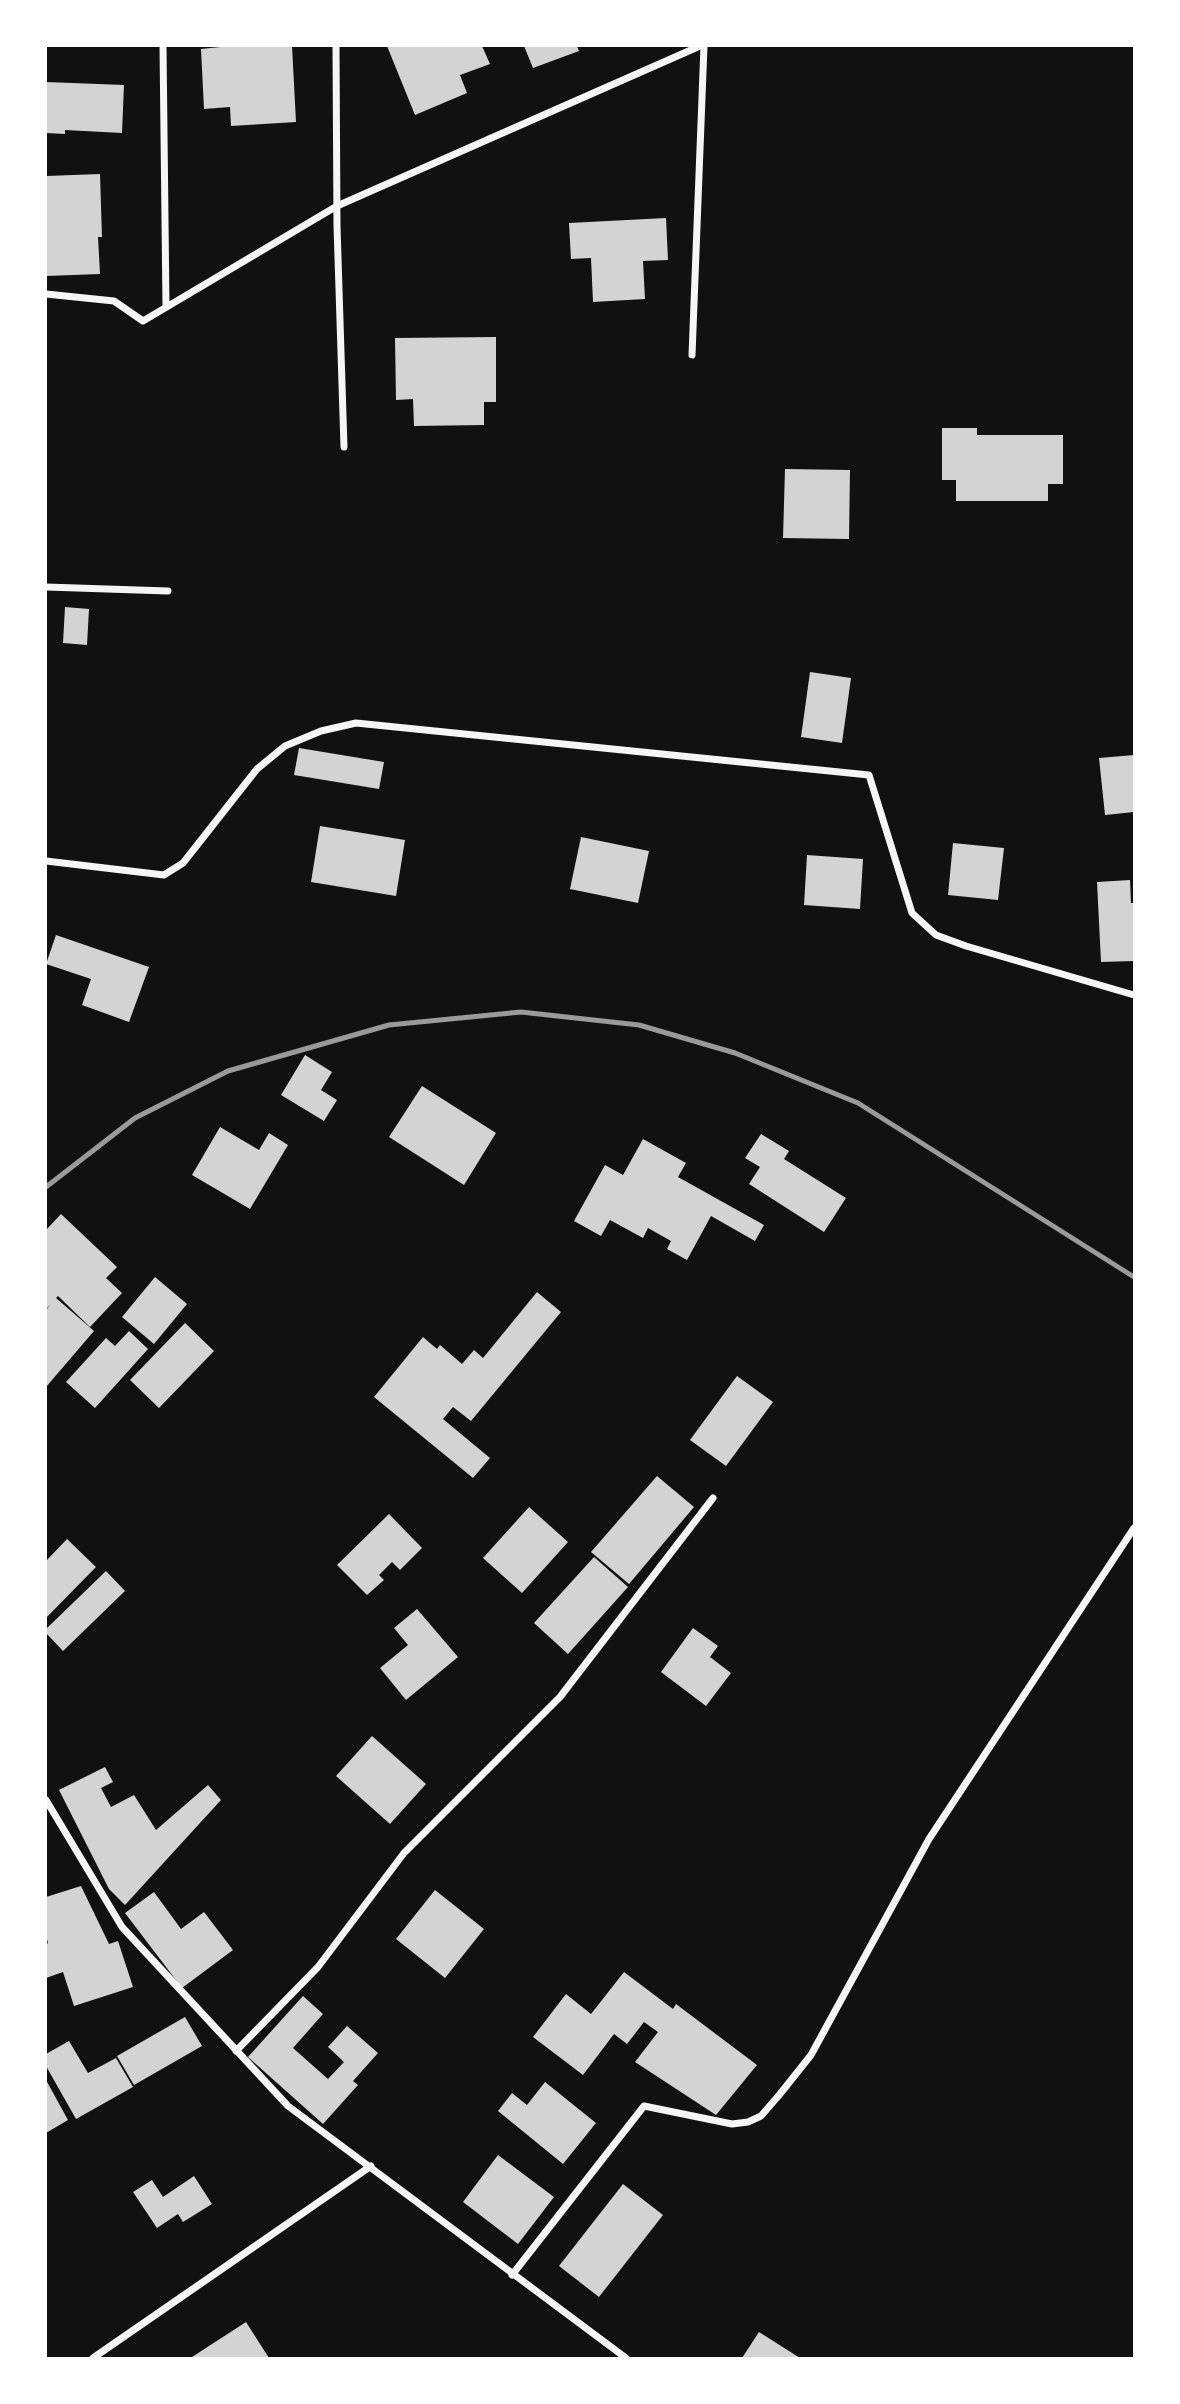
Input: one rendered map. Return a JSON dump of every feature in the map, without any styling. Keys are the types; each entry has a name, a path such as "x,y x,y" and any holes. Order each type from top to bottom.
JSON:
{"street":[{"path":"163,46 166,307"},
{"path":"337,46 337,206 344,447"},
{"path":"46,294 114,301 144,321 337,206 702,46 692,355"},
{"path":"46,587 168,591"},
{"path":"46,861 164,875 183,863 257,769 285,746 321,732 356,723 869,775 912,914 936,935 1135,995"},
{"path":"236,2050 318,1967 404,1853 560,1697 713,1498"},
{"path":"512,2274 644,2106 732,2124 748,2122 761,2116 811,2054 929,1839 1135,1528"},
{"path":"46,1800 122,1927 288,2106 626,2358"},
{"path":"93,2358 371,2166"}],"building":[{"path":"292,46 296,122 231,126 230,107 204,109 201,49"},
{"path":"387,46 482,46 490,64 460,75 467,93 415,115"},
{"path":"524,46 577,46 579,51 533,68"},
{"path":"46,82 124,85 122,133 65,130 65,134 46,133"},
{"path":"100,174 100,274 46,276 46,176"},
{"path":"666,218 668,260 643,261 645,299 593,302 591,258 571,259 569,223"},
{"path":"496,337 496,402 484,402 484,425 414,426 413,399 396,400 395,338"},
{"path":"942,428 977,428 977,435 1063,435 1063,484 1048,484 1048,501 956,501 956,480 942,480"},
{"path":"785,469 850,470 849,539 783,538"},
{"path":"65,607 89,609 87,645 63,643"},
{"path":"810,672 851,678 842,743 801,737"},
{"path":"299,748 384,762 379,789 294,775"},
{"path":"1134,755 1134,812 1105,815 1099,758"},
{"path":"320,826 405,840 396,896 311,882"},
{"path":"581,837 649,851 638,903 570,889"},
{"path":"953,843 1004,848 998,900 948,895"},
{"path":"807,855 863,859 860,909 804,905"},
{"path":"1130,880 1131,903 1134,903 1134,961 1101,962 1097,882"},
{"path":"56,935 149,967 129,1022 82,1005 91,979 46,964"},
{"path":"305,1055 332,1072 321,1090 337,1100 324,1121 281,1095"},
{"path":"422,1086 496,1133 464,1185 389,1137"},
{"path":"220,1127 259,1150 269,1133 288,1145 250,1209 192,1175"},
{"path":"761,1134 789,1151 784,1159 846,1198 824,1232 749,1184 760,1167 745,1158"},
{"path":"643,1139 686,1163 678,1177 764,1225 755,1241 711,1216 687,1260 667,1249 671,1241 648,1228 643,1238 610,1220 601,1236 574,1221 605,1165 623,1175"},
{"path":"61,1214 117,1267 106,1278 122,1293 90,1327 58,1296 56,1298 94,1331 46,1387 46,1310 51,1304 46,1309 46,1230"},
{"path":"155,1277 187,1304 154,1344 122,1317"},
{"path":"537,1292 561,1312 471,1421 453,1407 443,1419 490,1458 473,1478 374,1397 423,1337 437,1349 440,1345 462,1364 474,1350 483,1358"},
{"path":"185,1323 214,1351 159,1408 130,1380"},
{"path":"129,1331 148,1349 95,1408 66,1382 106,1338 115,1346"},
{"path":"737,1376 773,1402 726,1466 690,1440"},
{"path":"657,1476 694,1507 629,1584 591,1552"},
{"path":"529,1507 568,1542 522,1593 483,1558"},
{"path":"389,1514 422,1548 400,1570 392,1562 379,1575 384,1580 367,1595 337,1565"},
{"path":"67,1539 96,1567 46,1618 46,1561"},
{"path":"594,1557 628,1587 568,1654 534,1623"},
{"path":"106,1571 125,1591 63,1651 46,1633 46,1629"},
{"path":"417,1609 458,1657 406,1700 380,1668 408,1645 394,1628"},
{"path":"693,1628 718,1646 710,1657 731,1673 706,1706 661,1672"},
{"path":"372,1736 426,1784 390,1824 336,1776"},
{"path":"105,1767 113,1782 101,1788 111,1807 134,1795 156,1830 208,1785 221,1800 125,1905 109,1889 59,1790"},
{"path":"81,1886 109,1944 118,1941 133,1987 74,2006 63,1972 46,1978 46,1897"},
{"path":"435,1890 484,1929 445,1978 396,1939"},
{"path":"154,1892 181,1929 204,1912 233,1950 182,1988 125,1913"},
{"path":"624,1972 673,2009 676,2004 757,2065 716,2115 635,2062 658,2032 644,2022 627,2044 614,2034 583,2075 533,2037 566,1994 591,2014"},
{"path":"303,1996 323,2014 293,2048 328,2079 344,2062 328,2047 347,2026 378,2053 353,2081 358,2085 323,2124 248,2057"},
{"path":"185,2017 202,2046 134,2085 117,2056"},
{"path":"69,2041 88,2073 116,2058 133,2087 76,2119 46,2066 46,2054"},
{"path":"46,2080 68,2120 46,2133"},
{"path":"545,2082 596,2123 563,2164 498,2111 512,2093 527,2105"},
{"path":"498,2155 554,2197 518,2244 463,2202"},
{"path":"194,2176 212,2204 183,2222 178,2214 157,2228 133,2192 152,2180 163,2197"},
{"path":"623,2184 663,2215 599,2297 559,2266"},
{"path":"246,2322 269,2358 192,2357"},
{"path":"759,2332 800,2358 742,2358"}],"railway":[{"path":"46,1187 135,1118 228,1071 389,1025 521,1012 639,1025 735,1053 858,1103 1134,1277"}]}
